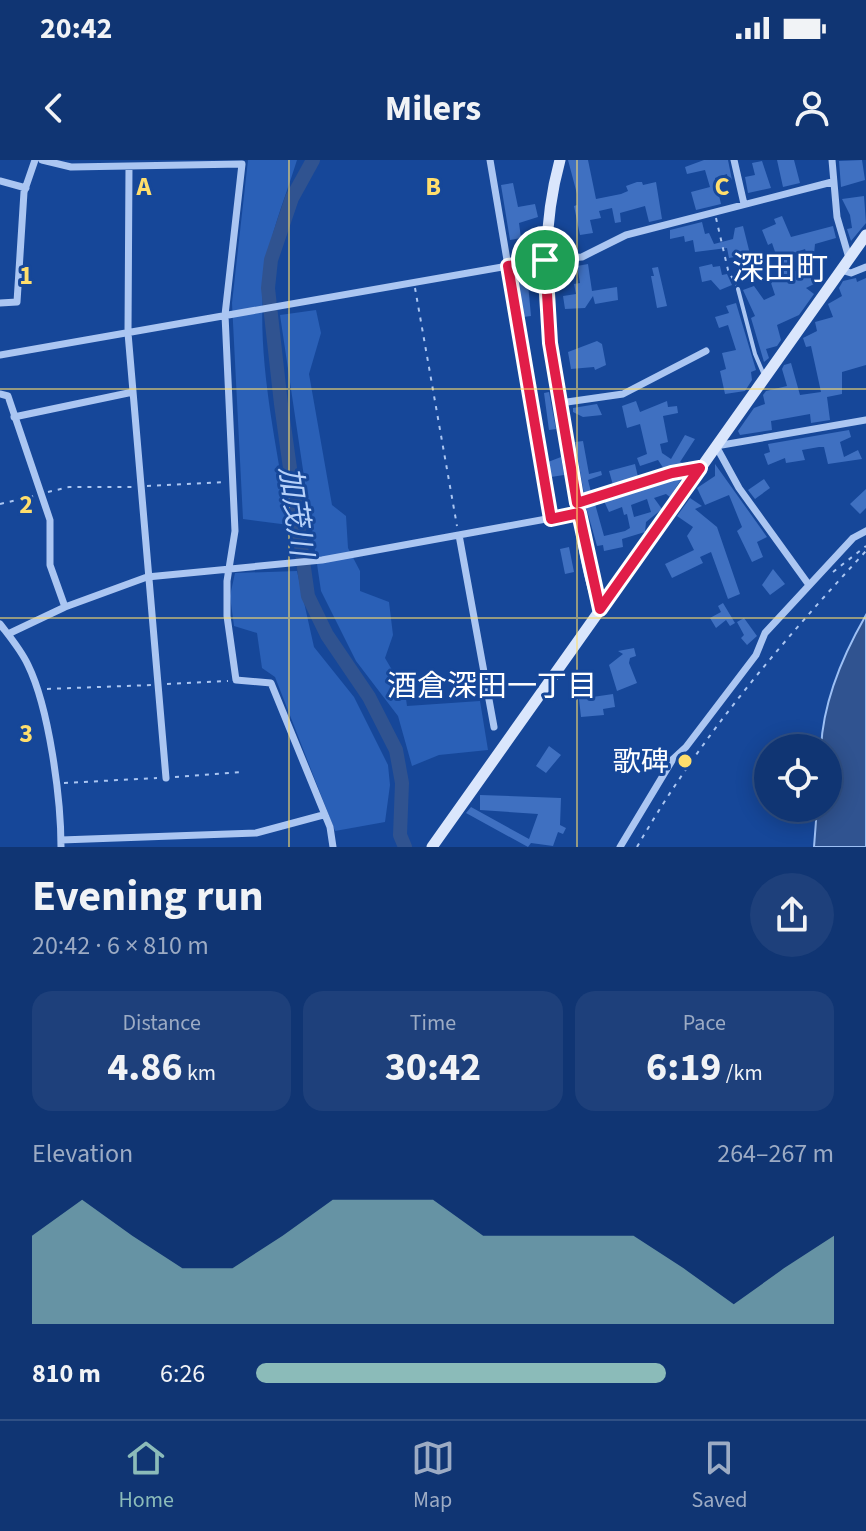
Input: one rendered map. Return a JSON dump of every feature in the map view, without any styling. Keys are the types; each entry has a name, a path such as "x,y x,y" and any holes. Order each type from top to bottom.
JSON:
{"main road":[{"path":"560,160 551,201 545,260 545,300 578,508 600,609"},
{"path":"433,845 866,235"},
{"path":"508,266 545,260"}],"street":[{"path":"0,303 17,302 26,188 35,160"},
{"path":"42,160 71,167 242,164 225,315 235,531 228,570 227,616 236,680 271,683 330,827 333,847"},
{"path":"490,160 551,519"},
{"path":"734,160 744,204"},
{"path":"832,160 832,182 849,260"},
{"path":"129,166 128,333 166,778"},
{"path":"0,181 26,188"},
{"path":"545,260 582,257 626,235 832,182"},
{"path":"0,355 508,266"},
{"path":"841,270 851,273 866,267"},
{"path":"560,403 623,394 706,351"},
{"path":"14,417 133,392"},
{"path":"0,394 8,396 50,520 50,565 65,607"},
{"path":"809,585 746,498 716,446 866,420"},
{"path":"8,634 65,607 147,577 322,560 551,519 672,473 700,468"},
{"path":"620,847 673,759 686,747 756,655 765,633 853,538 866,531"},
{"path":"459,535 494,727"},
{"path":"0,624 28,663 38,689 61,843 256,833 323,815"}],"lane":[{"path":"738,289 764,375"}],"path":[{"path":"715,212 728,270 738,289"},
{"path":"414,282 459,535"},
{"path":"0,504 69,487 234,481"},
{"path":"828,576 866,546"},
{"path":"637,847 692,757 732,703 787,636 866,551"},
{"path":"38,689 236,680"},
{"path":"54,784 243,772"}],"shaded area":[{"path":"248,160 297,160 269,249 262,310 265,371 289,525 243,519 232,303"},
{"path":"316,310 321,333 309,374 332,505 346,516 348,548 360,571 360,591 389,602 393,635 385,658 405,692 407,706 480,701 488,750 439,755 412,766 398,716 356,661 321,591 280,315"},
{"path":"297,571 314,647 354,697 388,765 390,785 385,822 335,831 275,677 262,668 257,633 234,626 230,596 235,573"},
{"path":"866,615 866,847 814,847 816,822 842,822 842,734 823,734 830,696"}],"building":[{"path":"568,160 588,160 596,199 621,194 628,191 626,186 637,182 643,185 656,182 662,219 649,222 645,206 620,213 621,222 615,223 612,208 599,211 601,218 590,220 593,233 580,235 574,206 577,205 577,194"},
{"path":"704,160 728,160 732,180 728,181 727,174 715,178 721,204 696,210 691,192 710,187 705,170 687,174 685,167"},
{"path":"777,160 794,160 800,183 783,187"},
{"path":"862,160 865,180 841,187 839,161"},
{"path":"762,161 771,188 748,193 745,177 755,175 752,163"},
{"path":"513,183 518,207 535,204 538,217 519,223 521,238 510,240 501,185"},
{"path":"864,196 866,223 851,241 847,229 852,228 850,215 842,199"},
{"path":"782,216 791,237 833,226 836,238 815,244 814,254 807,255 805,249 788,255 793,272 809,266 816,283 806,288 814,294 799,315 777,325 781,340 777,346 766,349 769,358 764,362 751,318 755,316 743,290 754,286 764,300 775,295 770,280 783,275 772,243 768,245 762,230 776,224 774,219"},
{"path":"702,222 705,234 709,233 714,244 733,239 735,228 743,226 750,254 729,258 727,248 695,252 693,240 685,242 684,236 670,239 670,230"},
{"path":"588,264 592,291 617,287 618,300 595,304 593,296 585,308 565,309 563,296 576,294 574,284 580,283 577,266"},
{"path":"712,264 713,267 720,266 722,275 727,274 732,285 720,290 711,280 702,282 699,267"},
{"path":"658,267 667,306 657,308 651,276 654,276 652,268"},
{"path":"516,273 527,273 531,316 523,317"},
{"path":"856,278 857,282 866,278 866,365 842,372 842,394 827,397 830,420 811,423 810,414 771,421 772,430 740,435 738,431 754,408 765,404 763,395 766,391 787,386 782,369 784,365 791,363 800,395 821,392 811,346 806,347 803,338 817,331 815,322 833,317 828,304 842,296 839,288 843,281"},
{"path":"736,303 756,370 751,372 752,380 745,391 725,394 720,371 726,369 722,353 736,350 728,325 719,328 715,317 729,313 726,306"},
{"path":"597,341 602,344 606,365 595,370 594,367 571,369 568,352"},
{"path":"549,392 556,429 549,430 544,393"},
{"path":"636,401 640,412 667,401 668,407 677,406 678,413 663,416 668,442 660,444 662,453 671,459 685,435 695,439 680,462 686,464 664,469 658,460 640,466 637,458 647,454 640,424 627,428 622,406"},
{"path":"597,404 602,415 583,417 573,412 573,408"},
{"path":"849,430 851,437 840,442 844,457 858,450 862,459 828,464 824,447 819,447 802,450 805,460 786,463 785,458 768,465 764,454 770,452 768,444"},
{"path":"583,441 589,474 601,471 602,475 588,480 591,492 584,494 575,442"},
{"path":"561,457 564,475 551,477 548,462"},
{"path":"635,464 638,477 613,485 609,471"},
{"path":"715,464 767,537 757,542 763,557 752,562 737,531 742,527 729,495 705,505 697,488 715,476"},
{"path":"682,478 670,497 666,494 654,498 662,509 646,522 645,532 622,539 623,547 604,551 603,545 597,546 586,507 595,504 604,536 630,528 622,507 609,512 604,501","holes":["647,499 651,512 634,517 631,505"]},
{"path":"764,479 770,488 755,499 748,490"},
{"path":"866,489 866,508 860,514 850,504"},
{"path":"690,498 702,506 695,509 717,527 740,594 728,599 711,552 700,557 703,563 672,578 665,564 694,550 687,536 693,527 677,516"},
{"path":"569,547 574,572 565,574 560,549"},
{"path":"773,569 785,584 770,595 762,585"},
{"path":"723,603 735,623 730,626 726,620 716,628 710,618 721,612 718,606"},
{"path":"744,618 757,636 747,645 741,638 744,635 737,622"},
{"path":"634,648 636,656 630,658 629,663 637,683 617,691 609,665 623,654 618,651"},
{"path":"613,694 615,707 603,709 604,715 581,717 579,699"},
{"path":"549,746 561,755 546,773 536,766"},
{"path":"480,795 561,798 560,825 566,828 563,834 558,832 553,846 531,843 528,847 466,813 471,807 529,839 538,814 480,810"}],"waterway":[{"name":"加茂川","path":"313,160 292,198 271,260 268,288 281,404 308,596 327,635 369,697 396,750 402,783 400,835 405,847"}],"place":[{"name":"歌碑","path":"685,761"}],"district":[{"name":"深田町","path":"780,268"},
{"name":"酒倉深田一丁目","path":"492,686"}],"route":[{"path":"545,260 545,300 550,343 577,503 672,473 700,468 600,609 593,592 579,513 551,519 508,266 545,260"}]}
